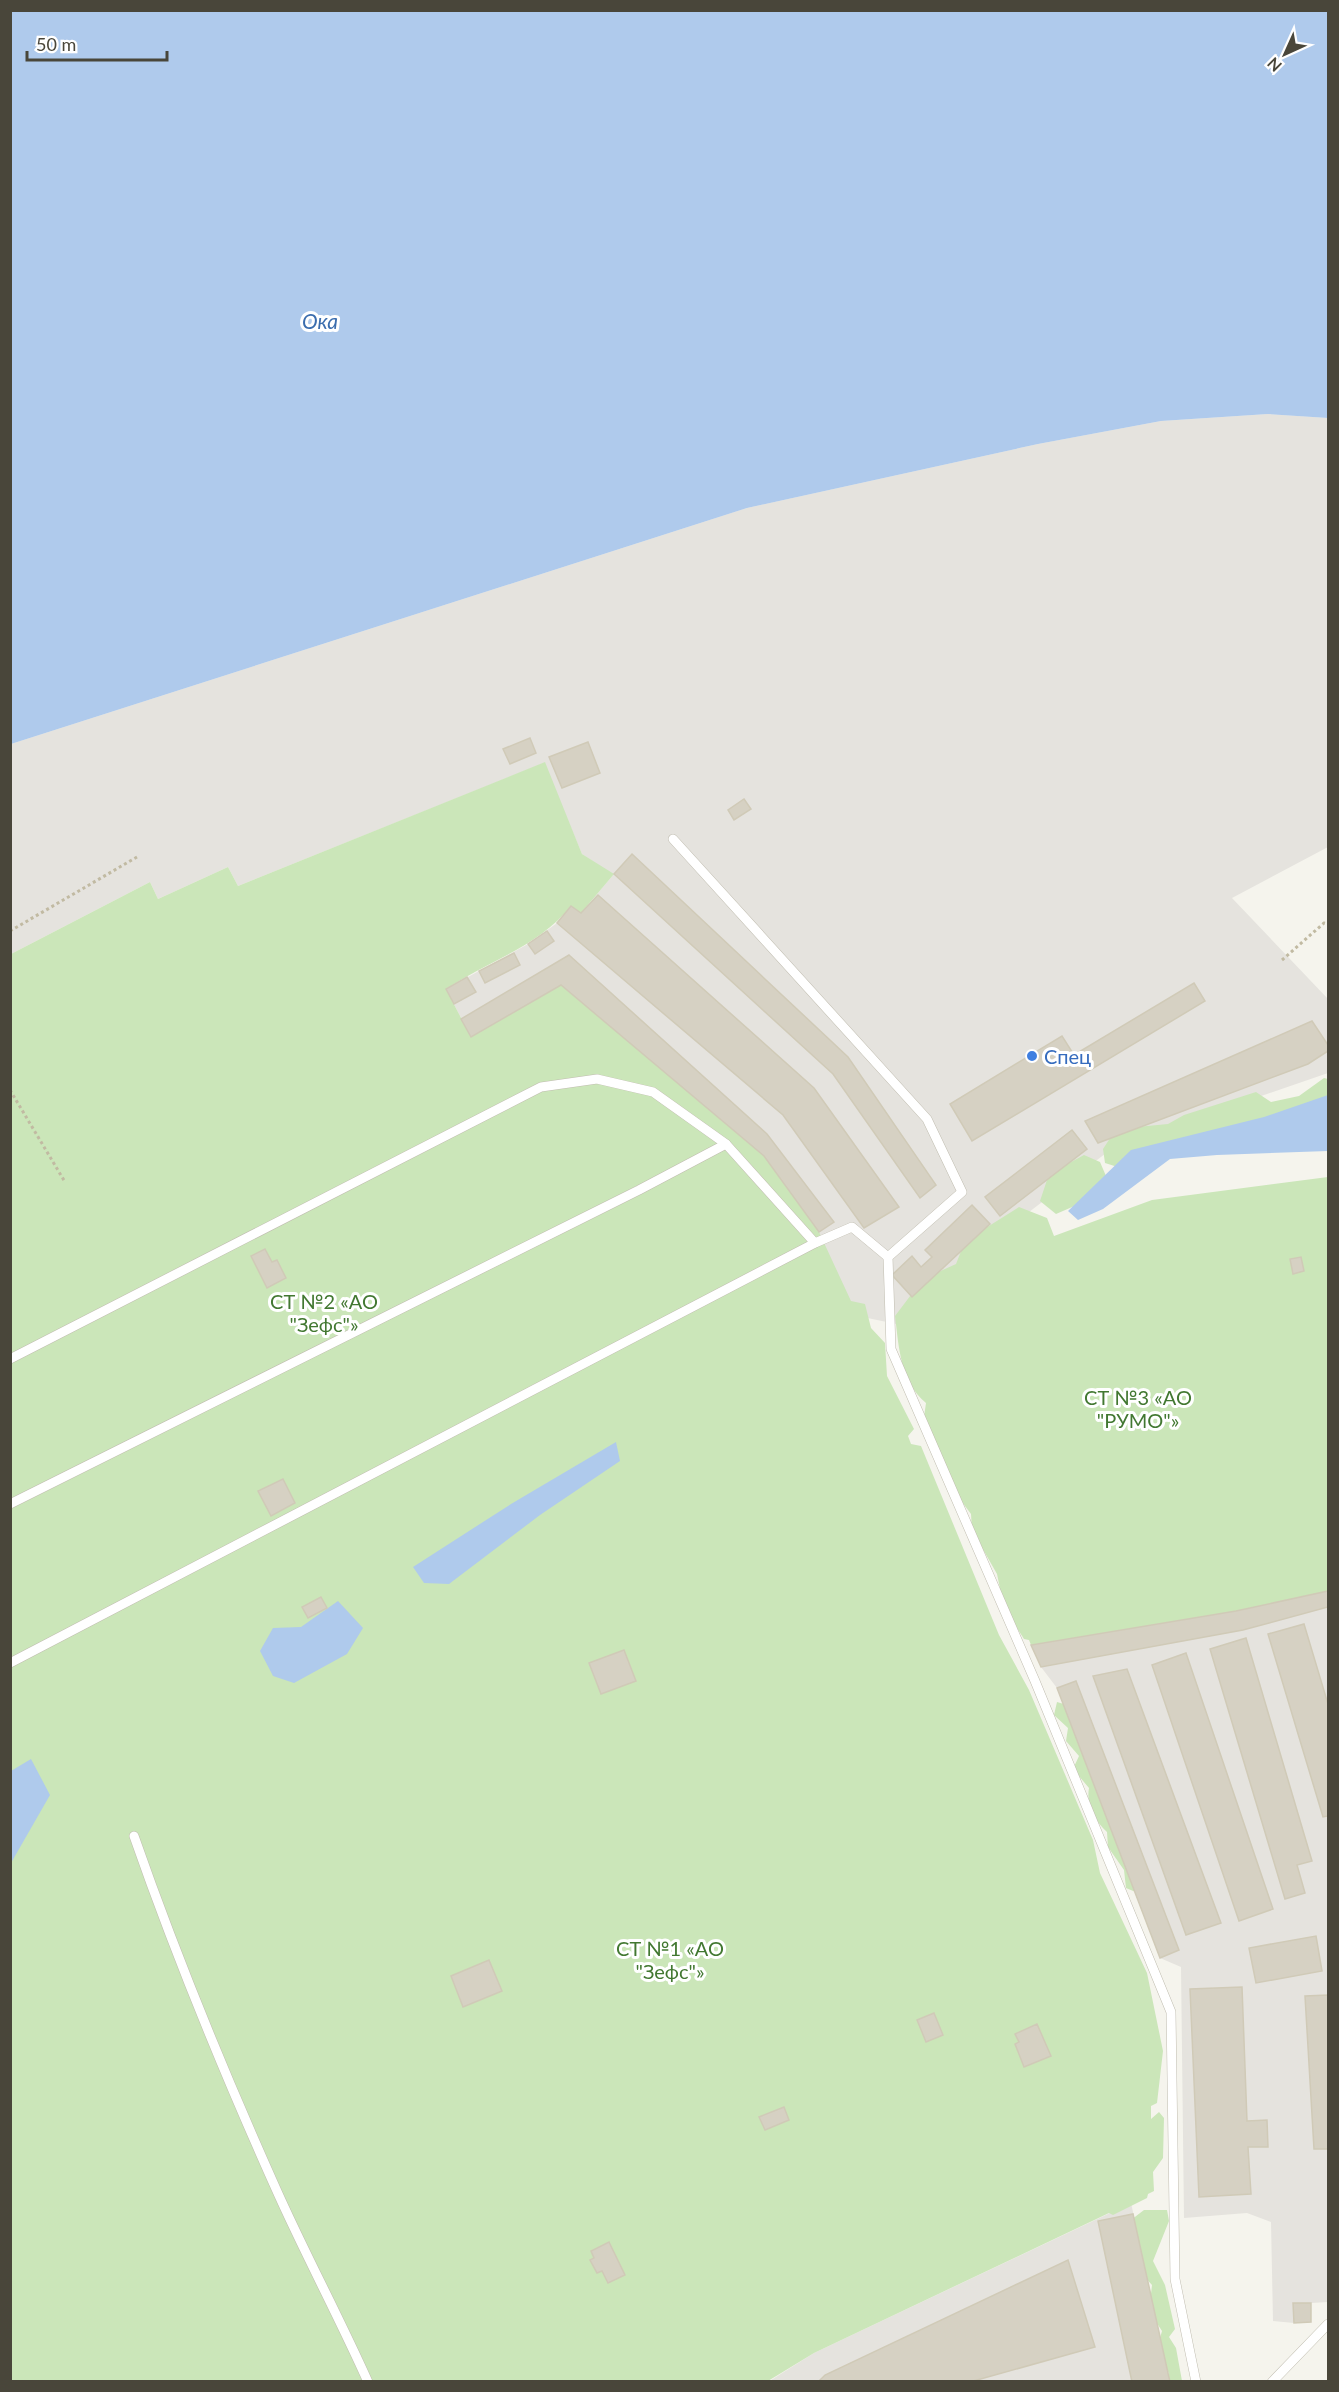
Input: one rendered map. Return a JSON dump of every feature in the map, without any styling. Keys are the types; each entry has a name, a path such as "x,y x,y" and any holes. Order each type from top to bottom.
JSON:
{"lane":[{"path":"672,839 927,1119 962,1192 888,1257"},
{"path":"10,1359 541,1086 597,1079 653,1092 726,1144 815,1243"},
{"path":"10,1504 639,1190 726,1144"},
{"path":"10,1663 815,1243 852,1227 888,1257 891,1349 1035,1681 1171,2012 1175,2279 1196,2382"},
{"path":"134,1836 159,1908 215,2047 277,2191 341,2321 368,2382"},
{"path":"1272,2382 1329,2324"}],"path":[{"path":"10,931 137,857"},
{"path":"1282,960 1324,923 1329,924"},
{"path":"10,1090 65,1182"}],"shaded area":[{"path":"1268,414 1328,418 1328,847 1232,898 1328,999 1328,1073 1114,1147 944,1277 901,1325 858,1316 471,1037 446,989 528,944 557,923 571,906 581,913 613,875 582,854 544,763 238,886 228,867 158,899 150,882 11,954 11,744 747,508 1038,444 1161,421"},
{"path":"1328,1591 1328,2302 1311,2303 1311,2322 1294,2323 1273,2321 1271,2222 1247,2213 1184,2218 1181,1967 1160,1958 1057,1688 1041,1667 1031,1645 1236,1611"},
{"path":"1131,2203 1170,2381 768,2382 814,2353"}],"green space":[{"path":"545,762 582,854 614,874 581,913 571,906 558,920 528,943 446,989 471,1037 561,985 764,1156 819,1232 851,1301 865,1304 871,1328 885,1343 887,1376 914,1429 908,1436 911,1444 921,1446 999,1635 1029,1690 1093,1840 1100,1873 1147,1973 1163,2051 1157,2103 1151,2106 1151,2119 1159,2112 1164,2118 1163,2158 1153,2172 1154,2191 1148,2194 1147,2198 1113,2215 1109,2213 814,2353 768,2381 11,2382 11,954 150,882 158,899 228,867 238,886"},
{"path":"1324,1078 1328,1079 1328,1106 1127,1170 1105,1163 1103,1149 1116,1129 1168,1124 1184,1115 1256,1092 1271,1102 1299,1096"},
{"path":"1084,1155 1100,1162 1106,1176 1086,1201 1056,1214 1040,1201 1049,1174"},
{"name":"СТ №3 «АО \"РУМО\"»","path":"1328,1177 1328,1591 1236,1611 1031,1645 1029,1640 1024,1639 1004,1608 997,1574 972,1530 971,1514 953,1490 924,1417 926,1403 911,1385 902,1363 895,1316 923,1279 956,1264 965,1241 1019,1207 1047,1218 1054,1236 1152,1200"},
{"path":"1057,1702 1077,1708 1138,1893 1126,1888 1124,1870 1108,1847 1107,1832 1092,1812 1089,1788 1073,1769 1079,1756 1066,1741 1068,1728 1054,1715"},
{"path":"1144,2210 1167,2210 1169,2221 1153,2261 1165,2285 1175,2329 1169,2337 1176,2348 1182,2381 1167,2381 1169,2374 1158,2345 1162,2331 1149,2311 1152,2285 1141,2273 1127,2223"}],"water":[{"name":"Ока","path":"11,10 1328,11 1328,418 1268,414 1161,421 1038,444 747,508 11,744"},
{"path":"1328,1095 1328,1151 1170,1159 1103,1209 1078,1220 1068,1211 1131,1150 1264,1117"},
{"path":"616,1442 620,1461 540,1515 449,1584 424,1583 413,1567 511,1504"},
{"path":"338,1601 363,1628 347,1654 294,1683 273,1676 260,1651 273,1628 301,1627"},
{"path":"31,1759 50,1795 11,1863 11,1771"}],"building":[{"path":"530,738 536,753 510,764 503,749"},
{"path":"588,742 600,773 562,788 549,757"},
{"path":"744,799 751,809 734,820 728,810"},
{"path":"632,854 848,1057 936,1185 920,1198 833,1074 614,874"},
{"path":"598,895 814,1088 899,1207 864,1228 783,1115 557,923 571,906 581,913"},
{"path":"547,931 554,941 535,954 528,944"},
{"path":"514,953 520,965 485,983 479,971"},
{"path":"569,955 767,1134 834,1222 819,1232 764,1156 561,985 471,1037 461,1019"},
{"path":"467,977 476,992 454,1004 446,989"},
{"path":"1194,983 1205,1001 972,1141 950,1104 1062,1036 1074,1055"},
{"path":"1312,1021 1328,1045 1328,1051 1308,1064 1098,1143 1085,1121"},
{"path":"1072,1130 1087,1149 1000,1216 985,1197"},
{"path":"972,1205 990,1224 912,1297 892,1275 912,1256 921,1267 932,1257 925,1250"},
{"path":"265,1249 272,1262 277,1260 286,1278 267,1288 251,1256"},
{"path":"1301,1257 1304,1271 1293,1274 1290,1259"},
{"path":"283,1479 295,1503 271,1516 258,1491"},
{"path":"1328,1591 1328,1607 1243,1630 1041,1667 1031,1645 1236,1611"},
{"path":"321,1597 327,1608 308,1618 302,1607"},
{"path":"1304,1624 1328,1704 1328,1816 1323,1817 1268,1634"},
{"path":"1246,1638 1312,1861 1297,1865 1305,1893 1285,1899 1210,1649"},
{"path":"624,1650 636,1681 601,1694 589,1663"},
{"path":"1186,1653 1273,1909 1239,1921 1152,1665"},
{"path":"1127,1669 1221,1923 1186,1935 1093,1676"},
{"path":"1076,1681 1179,1950 1160,1958 1057,1688"},
{"path":"1316,1936 1322,1971 1256,1983 1249,1948"},
{"path":"489,1960 502,1991 463,2007 451,1976"},
{"path":"1242,1987 1247,2121 1267,2120 1268,2147 1248,2147 1251,2194 1199,2197 1190,1989"},
{"path":"1328,1995 1328,2149 1314,2149 1305,1996"},
{"path":"934,2013 943,2035 926,2042 917,2020"},
{"path":"1037,2024 1051,2056 1024,2067 1015,2044 1019,2042 1015,2034"},
{"path":"784,2107 789,2120 765,2130 759,2117"},
{"path":"1133,2214 1170,2382 1132,2382 1098,2221"},
{"path":"609,2242 625,2275 608,2283 602,2271 597,2273 590,2260 594,2258 591,2251"},
{"path":"1068,2260 1095,2347 970,2382 818,2382 825,2375"},
{"path":"1293,2303 1311,2303 1311,2322 1294,2323"}],"place":[{"name":"Спец","path":"1032,1056"}],"park label":[{"name":"СТ №2 «АО \"Зефс\"»","path":"324,1312"},
{"name":"СТ №1 «АО \"Зефс\"»","path":"670,1960"}]}
